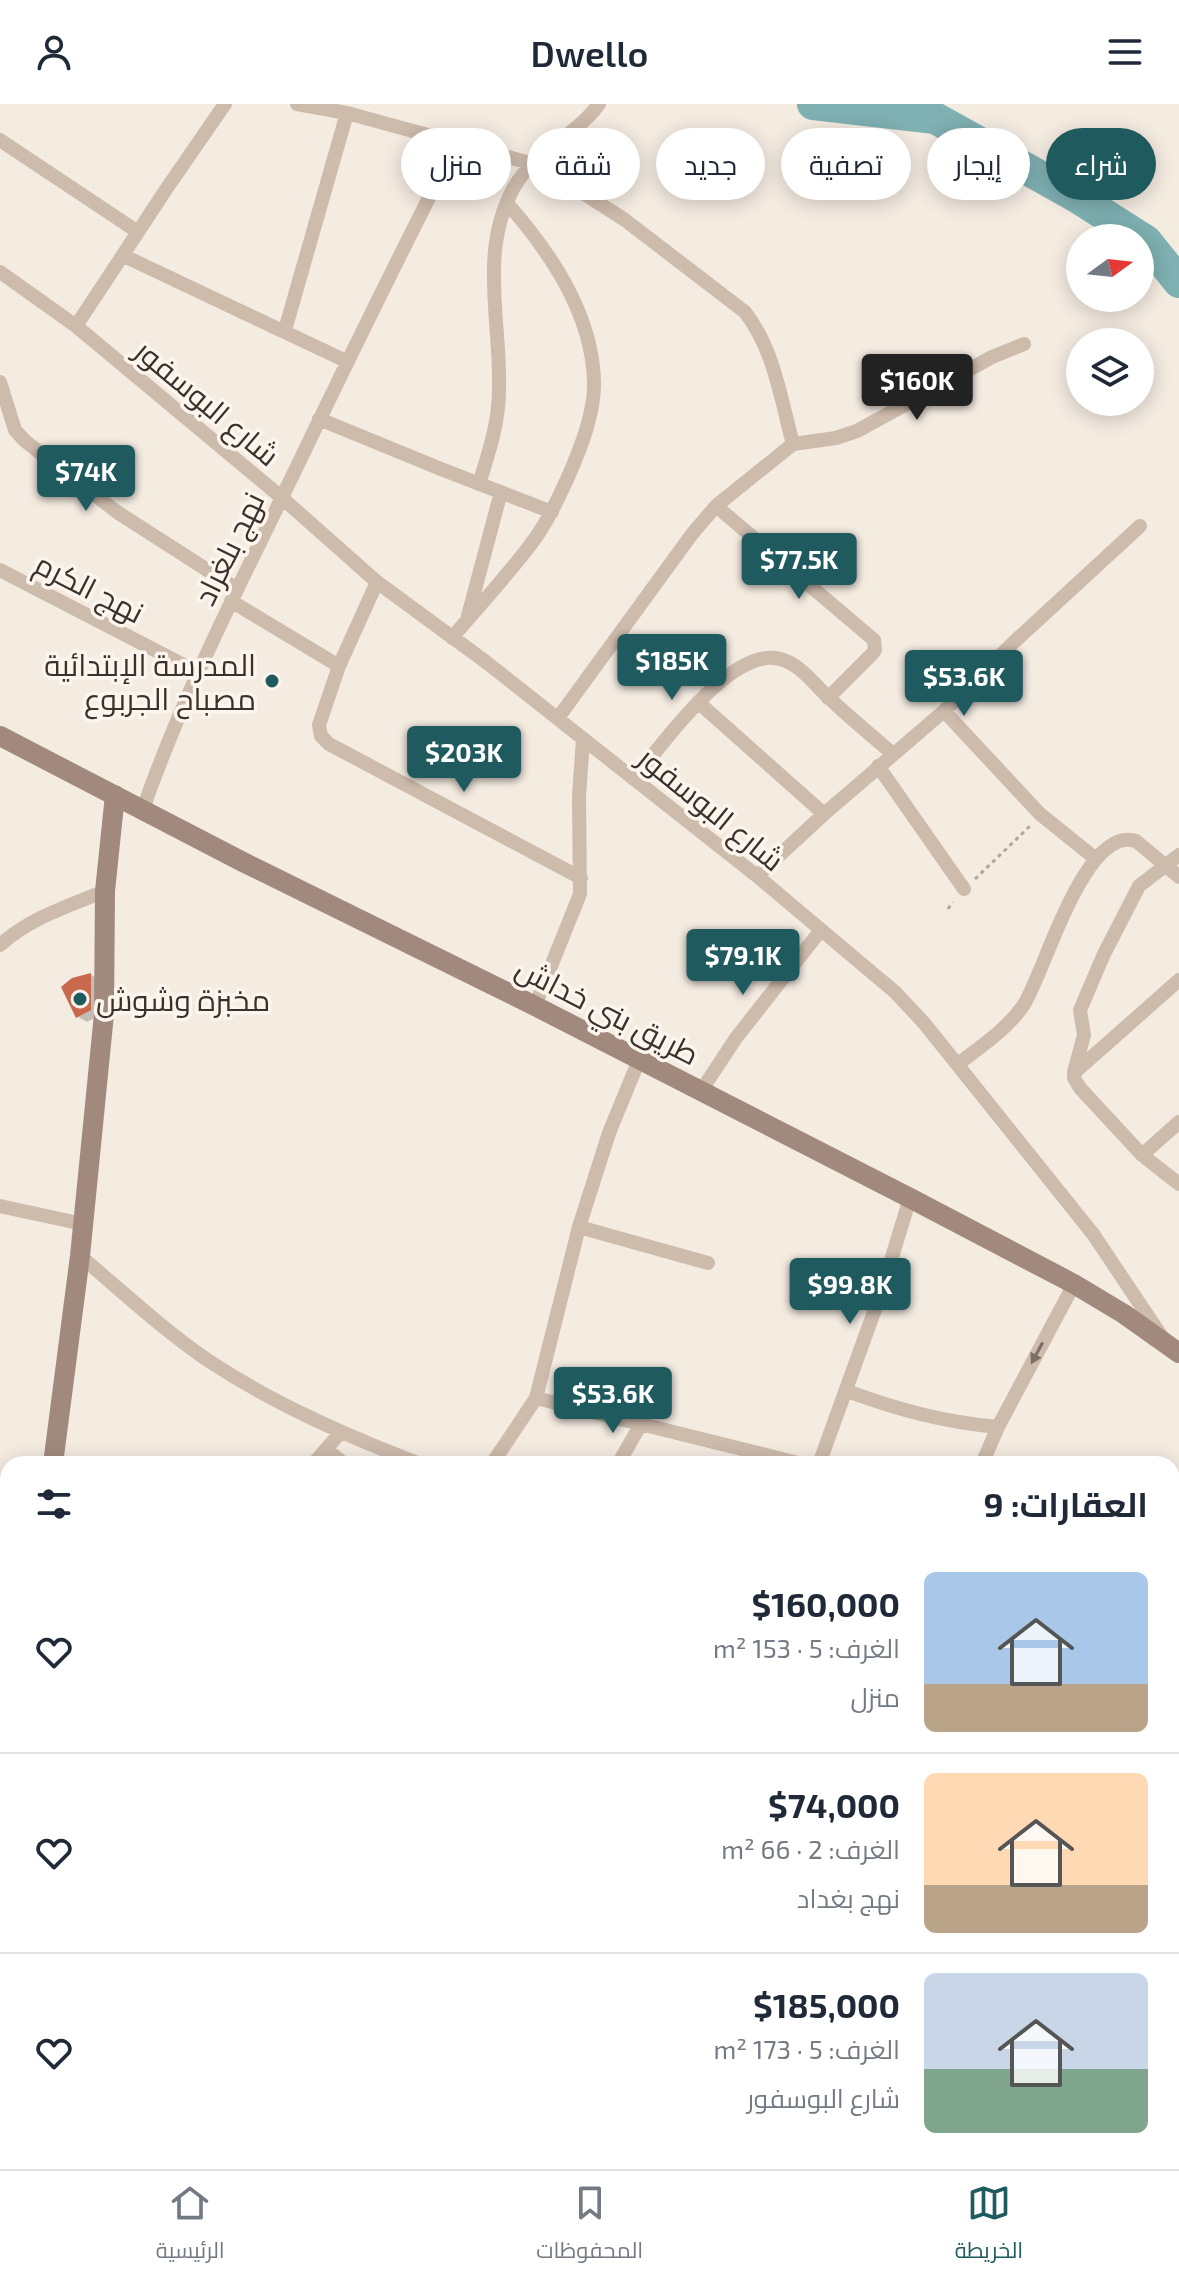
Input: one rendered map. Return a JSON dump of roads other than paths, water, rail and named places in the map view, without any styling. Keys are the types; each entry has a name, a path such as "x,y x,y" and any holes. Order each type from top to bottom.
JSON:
{"main road":[{"name":"طريق بني خداش","path":"0,736 910,1198 1074,1284 1172,1347"},
{"path":"54,1456 80,1256 104,1014 105,891 115,795"}],"street":[{"path":"76,326 225,104"},
{"path":"297,104 402,128"},
{"path":"576,128 599,104"},
{"path":"285,330 347,113"},
{"path":"0,140 138,232"},
{"path":"479,484 498,422 500,386 494,252 507,203 527,168"},
{"name":"نهج بلغراد","path":"143,809 165,750 234,595 346,361 428,200"},
{"path":"594,200 745,312 758,328 766,347 793,444"},
{"path":"452,638 531,544 552,512 574,463 590,415 594,382 589,347 577,310 559,272 535,234 507,203"},
{"path":"124,256 346,361"},
{"name":"شارع البوسفور","path":"0,272 76,326 281,497 377,582 558,718 757,876 895,992 958,1064 1093,1234 1172,1347"},
{"path":"558,718 676,555 716,506 793,444 836,438 857,431 992,357 1024,344"},
{"path":"0,382 3,403 18,434 64,474 339,666"},
{"path":"319,419 552,512"},
{"path":"466,622 501,492"},
{"path":"716,506 874,640 875,650 872,654 828,698"},
{"path":"757,876 878,766 944,711 1140,526"},
{"name":"نهج الكرم","path":"0,570 199,673"},
{"path":"377,582 339,666 319,725 324,740 581,878"},
{"path":"634,779 698,702 733,671 765,659 776,658 797,668 893,754"},
{"path":"698,702 824,814"},
{"path":"944,711 1040,814 1096,859"},
{"path":"535,1006 577,904 581,878 579,797 583,739"},
{"path":"878,766 964,889"},
{"path":"958,1064 1004,1028 1025,1003 1068,903 1096,859 1119,841 1128,839 1136,841 1179,877"},
{"path":"1179,855 1139,886 1087,993 1080,1014 1084,1035 1074,1072 1080,1088 1142,1155 1179,1184"},
{"path":"0,945 16,931 46,914 105,891"},
{"path":"701,1091 736,1038 821,930"},
{"path":"1074,1072 1179,980"},
{"path":"497,1456 536,1398 579,1227 609,1133 639,1060"},
{"path":"1142,1155 1179,1122"},
{"path":"822,1456 882,1290 910,1198"},
{"path":"0,1206 83,1224"},
{"path":"579,1227 708,1263"},
{"path":"80,1256 206,1359 236,1378 341,1432 400,1456"},
{"path":"985,1456 1074,1284"},
{"path":"847,1391 932,1419 998,1427"},
{"path":"536,1398 770,1456"},
{"path":"623,1456 641,1424"},
{"path":"320,1456 341,1432"},
{"path":"326,1449 334,1456"}],"waterway":[{"path":"813,104 935,118 1077,197 1146,241 1179,282"}],"place":[{"name":"المدرسة الإبتدائية مصباح الجربوع","path":"272,681"},
{"name":"مخبزة وشوش","path":"80,999"}]}
